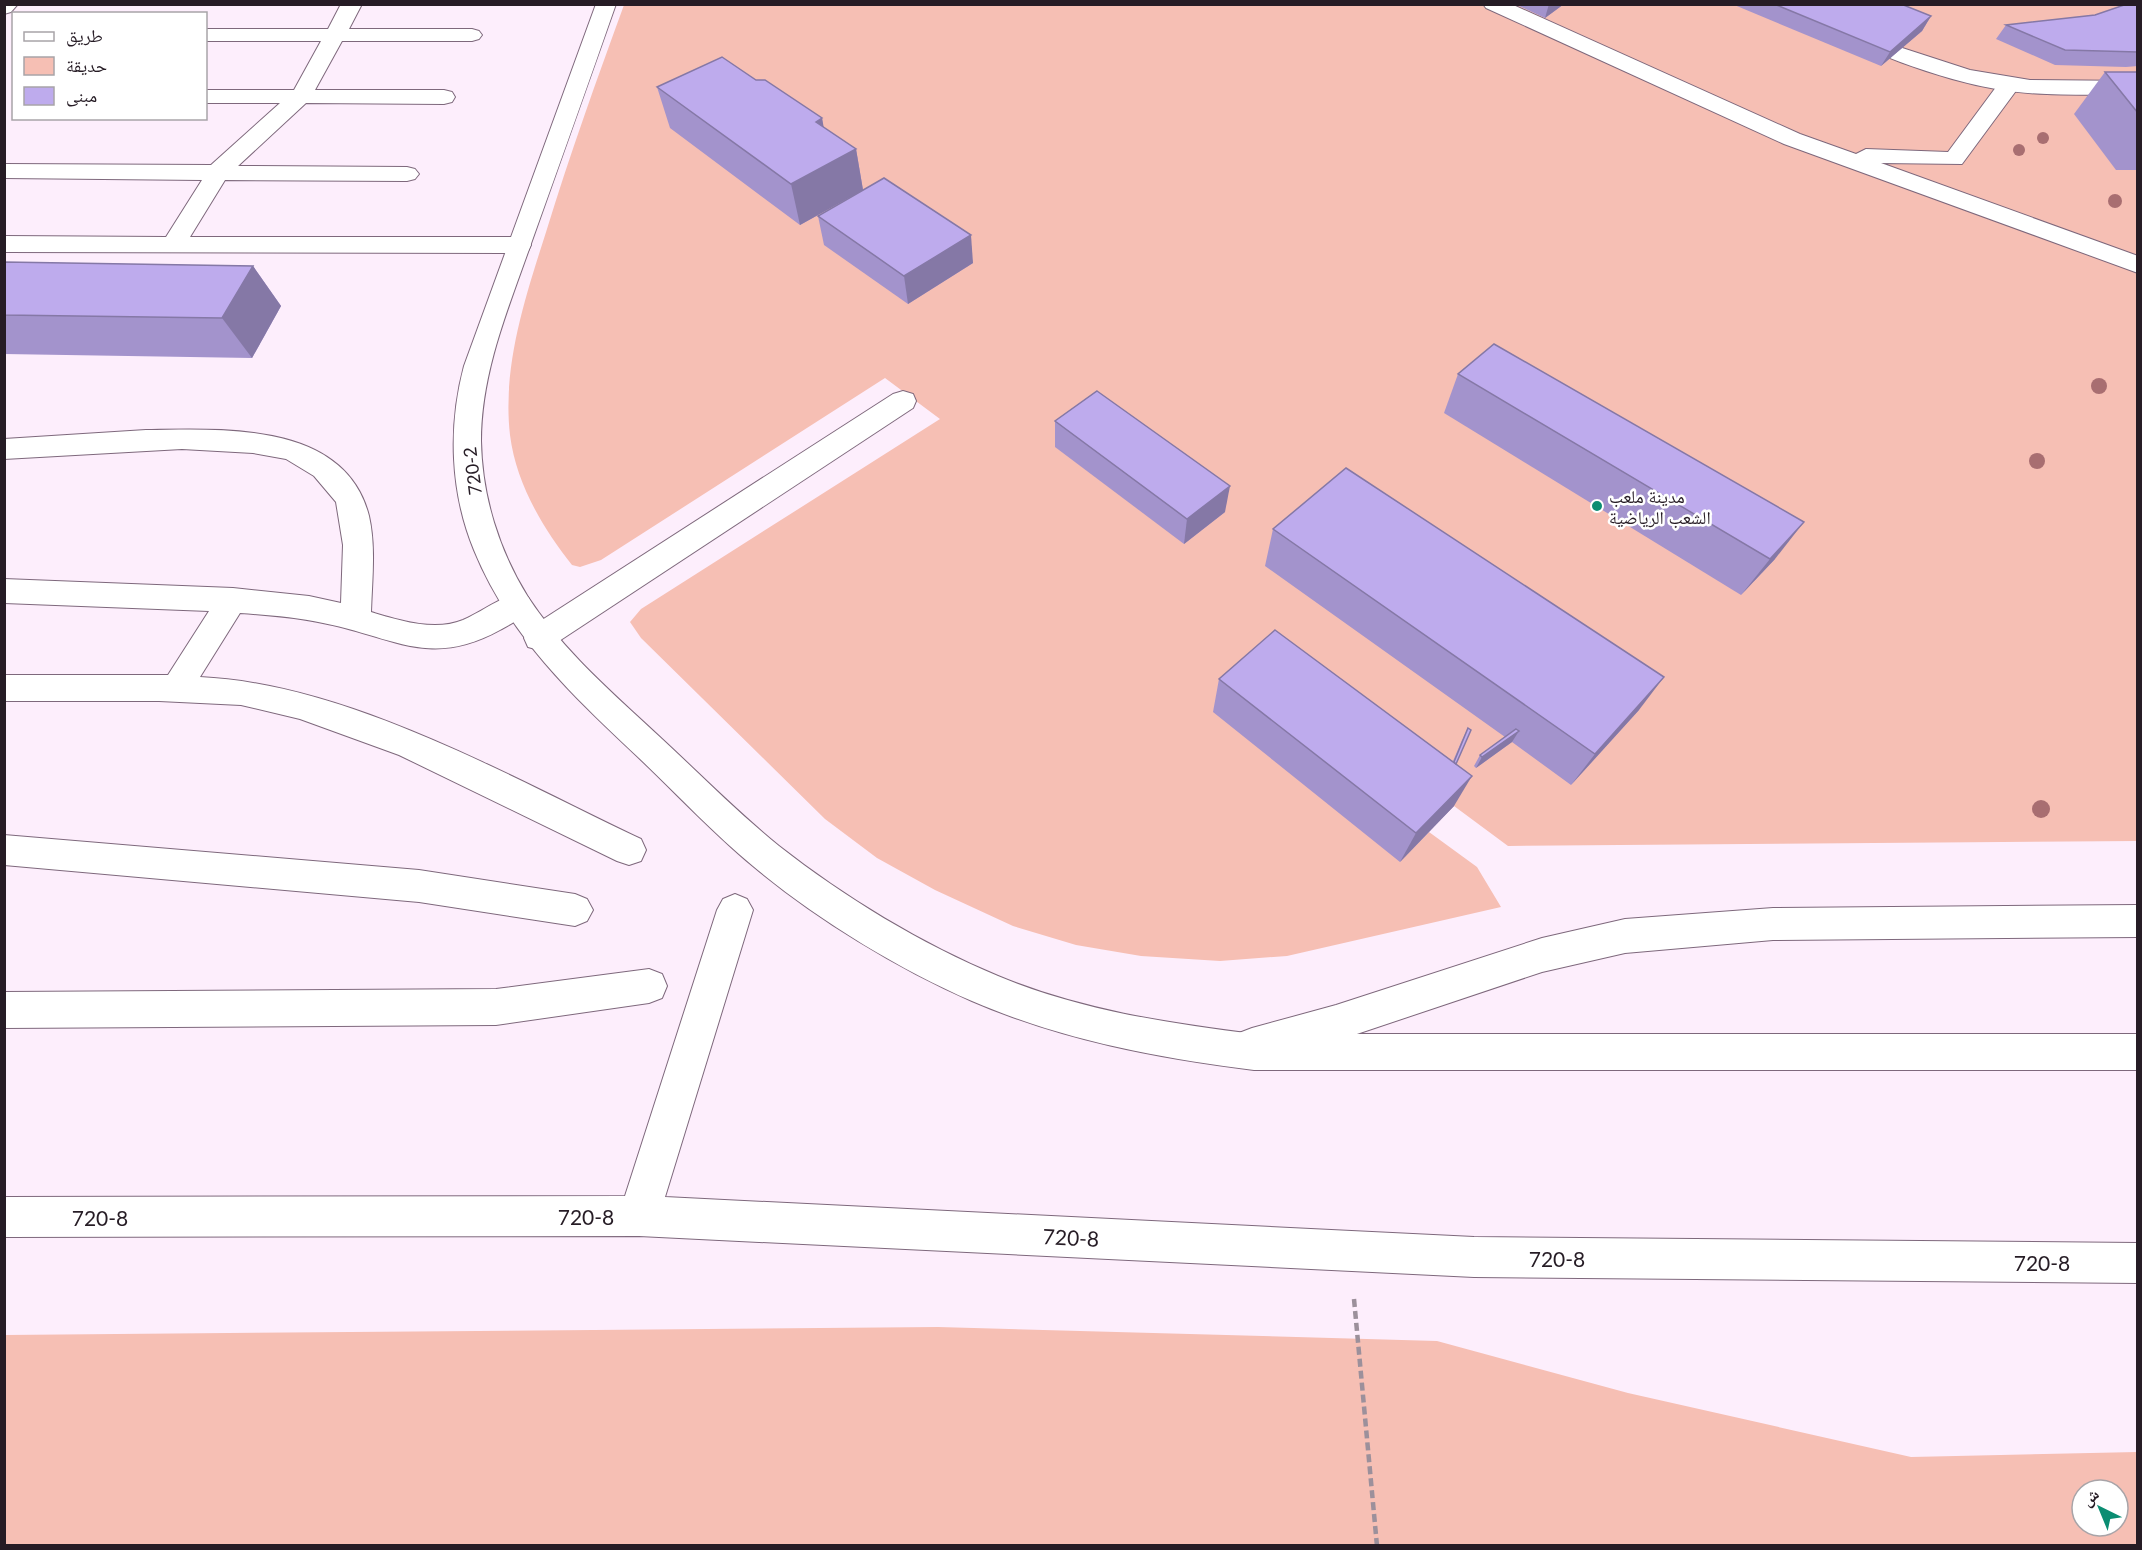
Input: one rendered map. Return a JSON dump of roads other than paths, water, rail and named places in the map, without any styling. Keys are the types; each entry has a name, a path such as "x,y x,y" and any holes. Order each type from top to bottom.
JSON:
{"street":[{"path":"4,8 8,4"},
{"path":"173,244 218,172 301,96 352,4"},
{"name":"720-2","path":"606,4 519,245 474,379 468,433 471,488 486,545 504,586 539,638 561,665 759,851 837,907 907,951 986,989 1071,1019 1162,1040 1239,1050"},
{"path":"1493,4 1792,139 2138,264"},
{"path":"1779,4 1929,65 2010,84 2138,88"},
{"path":"207,35 472,35"},
{"path":"1837,156 1954,159 2010,84"},
{"path":"207,96 444,97"},
{"path":"4,171 407,174"},
{"path":"4,244 519,245"},
{"path":"539,638 903,401"},
{"path":"4,449 206,439 288,449 327,468 350,502 358,546 354,620"},
{"path":"4,591 175,597 311,608 414,634 443,637 459,635 517,605"},
{"path":"176,689 231,602"},
{"path":"4,688 176,689 241,692 302,706 410,745 629,850"},
{"path":"4,850 419,886 574,910"},
{"path":"639,1216 735,910"},
{"path":"1239,1050 1336,1023 1542,955 1625,936 1773,924 2138,921"},
{"path":"4,1010 496,1007 649,986"},
{"path":"1239,1050 1349,1054 2138,1052"},
{"name":"720-8","path":"4,1217 639,1216 1474,1257 2138,1263"}],"place":[{"name":"مدينة ملعب الشعب الرياضية","path":"1597,506"}]}
